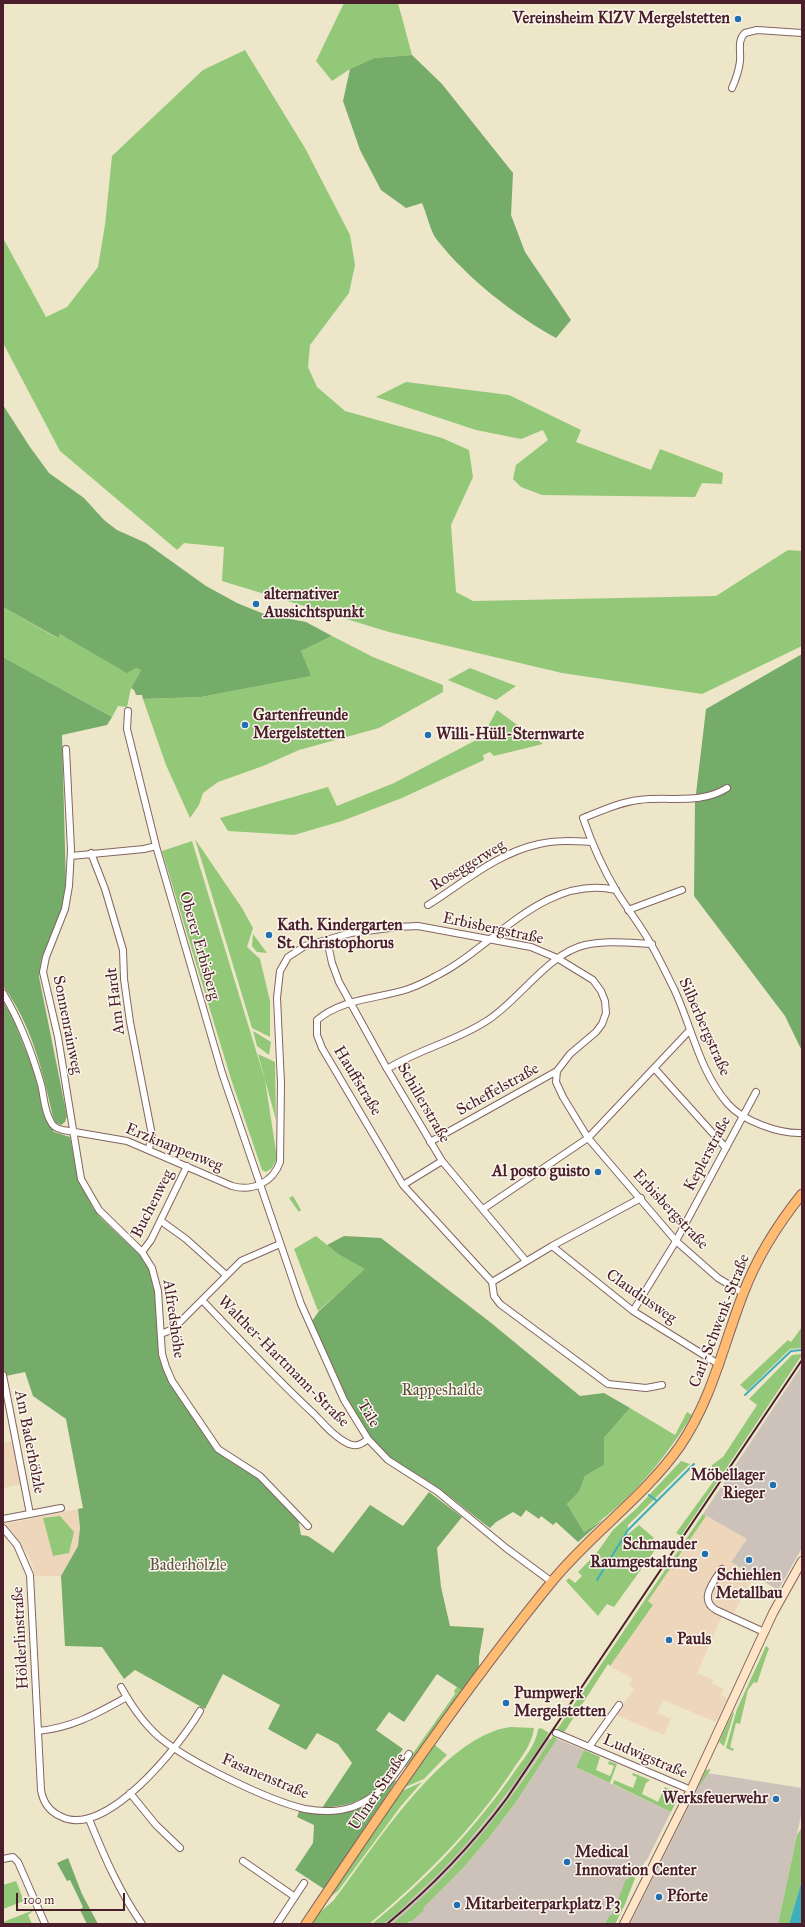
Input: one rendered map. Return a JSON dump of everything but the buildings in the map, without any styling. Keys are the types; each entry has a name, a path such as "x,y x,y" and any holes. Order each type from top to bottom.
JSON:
{"main road":[{"name":"Carl-Schwenk-Straße","path":"552,1582 578,1552 652,1479 682,1442 703,1404 720,1365 743,1293 757,1262 787,1212 802,1194"},
{"path":"624,1924 691,1790 764,1632 785,1590 802,1561"},
{"name":"Ulmer Straße","path":"306,1924 406,1776 476,1677 552,1582"}],"street":[{"path":"732,88 736,79 740,60 740,40 745,33 757,30 802,33"},
{"name":"Oberer Erbisberg","path":"128,711 127,728 156,846 222,1073 261,1185"},
{"name":"Sonnenrainweg","path":"66,749 71,856 67,902 46,957 43,972 58,1037 74,1132"},
{"name":"Silberbergstraße","path":"727,788 714,795 698,799 639,800 603,810 583,818 591,842 616,890 652,944 674,989 697,1052 718,1091 728,1104 743,1117 773,1128 794,1133 802,1133"},
{"name":"Roseggerweg","path":"428,905 505,856 539,844 564,840 591,842"},
{"path":"71,856 147,849 156,846"},
{"name":"Am Hardt","path":"91,854 105,888 123,950 124,979 130,1022 152,1135 149,1149"},
{"name":"Hauffstraße","path":"492,1282 403,1185 322,1048 317,1035 317,1020 328,1010 350,1003 409,989 458,964 478,950 490,939 547,900 565,893 592,889 616,890"},
{"path":"628,910 682,890"},
{"name":"Erbisbergstraße","path":"261,1185 272,1176 279,1167 281,1156 282,1082 277,998 280,971 288,957 305,946 351,933 385,927 418,926 531,947 557,958 593,980 601,991 606,1013 602,1024 596,1032 570,1054 557,1071 556,1082 563,1097 588,1138 641,1198 676,1241 718,1278 743,1293"},
{"name":"Schillerstraße","path":"327,940 332,962 339,982 430,1142 442,1161 526,1261"},
{"path":"387,1068 404,1058 460,1036 489,1020 557,958 571,950 585,945 610,942 652,944"},
{"name":"Erzknappenweg","path":"3,993 30,1052 41,1084 50,1122 59,1130 120,1139 149,1149 238,1187 247,1188 261,1185"},
{"path":"483,1210 588,1138 655,1069 689,1031"},
{"path":"655,1069 726,1148"},
{"name":"Scheffelstraße","path":"430,1142 557,1071"},
{"name":"Keplerstraße","path":"634,1311 676,1241 743,1117 744,1111 756,1092"},
{"name":"Alfredshöhe","path":"74,1132 79,1171 89,1195 105,1217 142,1252 152,1268 157,1284 162,1354 169,1374 222,1452 260,1476 308,1526"},
{"path":"403,1185 442,1161"},
{"name":"Buchenweg","path":"142,1252 151,1240 161,1221 187,1166"},
{"name":"Täle","path":"261,1185 310,1328 347,1405 368,1439 392,1463 438,1492 506,1548 552,1582"},
{"path":"641,1198 552,1246 492,1282 494,1296 500,1304 608,1384 646,1388 662,1385"},
{"path":"161,1221 186,1239 226,1275"},
{"path":"161,1334 173,1329 241,1261 280,1244"},
{"name":"Claudiusweg","path":"552,1246 634,1311 720,1365"},
{"name":"Walther-Hartmann-Straße","path":"202,1300 282,1384 330,1429 345,1441 354,1445 361,1444 368,1439"},
{"name":"Am Baderhölzle","path":"3,1375 30,1514"},
{"name":"Am Baderhölzle","path":"3,1519 61,1508"},
{"name":"Hölderlinstraße","path":"3,1528 17,1545 30,1575 41,1790 46,1804 63,1818 78,1820 89,1819"},
{"path":"722,1569 708,1591 707,1596 710,1605 714,1609 764,1632"},
{"name":"Fasanenstraße","path":"121,1687 126,1696 152,1730 175,1748 224,1775 281,1801 306,1809 326,1811 353,1807 370,1798 392,1779 409,1754"},
{"path":"38,1731 72,1725 87,1719 126,1696"},
{"name":"Ludwigstraße","path":"588,1747 619,1705"},
{"path":"142,1924 116,1880 89,1819 130,1793 156,1771 175,1748 200,1710"},
{"name":"Ludwigstraße","path":"556,1733 691,1790"},
{"path":"130,1793 156,1825 180,1848"},
{"path":"3,1858 15,1858 20,1864 45,1924"},
{"path":"243,1861 295,1897"},
{"path":"277,1924 304,1884"}],"shaded area":[{"path":"802,1365 802,1548 778,1590 731,1562 747,1539 703,1514"},
{"path":"13,1441 22,1484 3,1488 3,1443"},
{"path":"78,1509 80,1528 78,1546 61,1576 35,1576 32,1563 25,1550 5,1524"},
{"path":"706,1516 747,1539 731,1562 755,1576 730,1619 722,1616 697,1673 713,1680 712,1684 724,1689 721,1695 728,1698 716,1722 663,1700 657,1713 671,1719 664,1735 616,1715 634,1689 629,1685 633,1679 610,1666 653,1605 648,1601"},
{"path":"546,1737 551,1739 487,1830 419,1902 392,1924 383,1924 421,1891 478,1831 504,1798"},
{"path":"557,1739 584,1750 576,1767 671,1812 648,1858 636,1875 625,1904 615,1924 409,1924 422,1908 464,1867 491,1835 516,1802"},
{"path":"701,1772 802,1788 802,1811 778,1924 630,1924 692,1800"}],"green space":[{"path":"344,3 398,3 412,55 374,58 350,69 332,81 316,61"},
{"path":"245,50 305,148 350,235 355,265 349,293 310,345 308,367 317,387 345,411 442,438 469,450 473,477 451,525 456,592 473,601 716,596 788,550 802,551 802,646 702,694 562,673 389,632 222,581 224,547 184,543 177,550 60,451 3,343 3,238 46,317 67,307 98,267 105,225 112,156 203,70"},
{"path":"412,55 442,84 513,173 511,215 525,252 571,320 556,338 508,307 462,268 437,240 430,227 422,203 406,208 381,190 360,150 343,101 350,69 374,58"},
{"path":"406,382 509,395 581,430 576,442 651,470 660,449 723,473 722,484 702,483 695,497 542,495 521,487 513,479 516,465 548,440 543,430 521,439 476,430 376,397"},
{"path":"3,405 49,473 84,498 104,520 117,530 146,543 206,586 237,603 264,614 306,622 332,636 301,651 311,676 201,697 143,699 142,695 136,695 134,690 131,688 141,670 136,668 127,673 60,634 58,638 3,607"},
{"path":"3,607 57,638 59,634 141,670 131,688 127,707 118,706 112,717 3,657"},
{"path":"332,636 373,657 443,685 443,692 379,728 299,750 263,766 218,782 203,793 199,805 190,818 166,765 143,699 201,697 310,676 301,651"},
{"path":"802,654 802,1051 785,1016 694,896 695,802 706,709"},
{"path":"3,657 112,717 107,725 62,735 66,886 62,910 41,961 39,977 67,1116 65,1122 61,1125 56,1123 53,1117 35,1048 13,1000 3,986"},
{"path":"470,668 516,686 496,700 448,680"},
{"path":"497,710 543,744 494,756 490,752 483,755 484,760 402,798 342,821 294,835 228,831 220,818 328,787 337,806 394,783 482,737"},
{"path":"195,839 242,908 253,928 247,947 260,959 270,1001 270,1037 252,1028"},
{"path":"192,841 265,1080 277,1158 272,1168 266,1172 262,1170 231,1079 162,851"},
{"path":"253,934 267,953 257,952 252,946"},
{"name":"Baderhölzle","path":"3,1001 13,1019 32,1066 48,1124 54,1132 70,1137 78,1178 93,1208 100,1217 143,1258 150,1271 155,1290 159,1353 164,1370 216,1450 225,1458 255,1475 298,1518 301,1535 308,1536 333,1553 370,1505 403,1526 429,1492 462,1517 437,1548 441,1587 450,1626 484,1628 479,1657 479,1669 463,1691 437,1674 404,1722 389,1712 376,1730 403,1749 393,1763 398,1766 382,1785 366,1797 335,1807 322,1808 352,1763 338,1744 317,1733 306,1750 268,1729 280,1705 223,1674 205,1709 135,1670 124,1679 102,1647 65,1646 61,1576 78,1546 80,1528 78,1509 83,1508 66,1419 33,1396 25,1372 6,1376 3,1367"},
{"path":"253,1031 271,1042 269,1055 257,1046"},
{"path":"258,1054 275,1062 276,1120"},
{"path":"293,1196 301,1210 299,1212 289,1198"},
{"path":"316,1236 338,1254 366,1269 318,1311 294,1249"},
{"name":"Rappeshalde","path":"344,1236 381,1238 490,1322 580,1396 604,1393 630,1408 604,1438 604,1465 585,1476 579,1492 567,1504 584,1532 604,1519 578,1542 556,1522 553,1525 541,1516 539,1519 526,1510 521,1517 513,1512 496,1522 490,1528 434,1485 393,1460 370,1436 342,1388 312,1321 319,1311 365,1269 338,1254 327,1245"},
{"path":"802,1327 802,1348 790,1349 747,1391 740,1385 788,1340 791,1342"},
{"path":"802,1354 681,1536 676,1533 713,1482 712,1465 723,1457 757,1405 749,1399 792,1355"},
{"path":"630,1408 675,1435 687,1412 692,1415 670,1448 644,1480 615,1509 584,1532 567,1504 579,1492 585,1476 604,1465 604,1438"},
{"path":"681,1461 690,1464 628,1525 627,1535 639,1525 654,1538 648,1545 655,1550 614,1607 607,1604 598,1616 566,1581 569,1578 575,1583 582,1576 578,1572 596,1554 613,1530 637,1508"},
{"path":"703,1514 706,1516 648,1601 653,1605 610,1666 608,1664 563,1734 556,1731"},
{"path":"60,1516 74,1532 69,1553 53,1556 43,1518"},
{"path":"766,1646 769,1648 757,1683 754,1682 748,1690 740,1724 736,1723 730,1747 734,1749 733,1751 726,1748 737,1709"},
{"path":"457,1687 463,1691 406,1767 404,1766 455,1694 454,1691"},
{"path":"733,1712 734,1713 724,1746 719,1742"},
{"path":"510,1727 534,1728 526,1751 497,1793 446,1853 369,1924 311,1924 318,1914 334,1900 389,1825 435,1772 460,1751 485,1735"},
{"path":"541,1728 549,1733 519,1777 471,1839 435,1877 397,1913 383,1924 372,1924 393,1907 431,1871 467,1833 526,1756 535,1740 538,1729"},
{"path":"553,1736 557,1739 516,1802 464,1867 413,1920 403,1924 392,1924 416,1904 438,1882 480,1836 518,1787"},
{"path":"435,1745 447,1755 424,1779 403,1788"},
{"path":"584,1750 600,1757 596,1770 610,1776 614,1766 608,1764 609,1761 617,1764 610,1783 576,1767"},
{"path":"711,1769 698,1788 706,1770"},
{"path":"633,1773 650,1780 646,1783 642,1794 658,1802 665,1787 677,1793 678,1798 671,1812 613,1784 614,1780 633,1788 637,1777 632,1775"},
{"path":"393,1780 396,1781 324,1889 295,1870 313,1843 314,1825 297,1817 300,1809 355,1808"},
{"path":"422,1782 401,1806 338,1891 328,1899 402,1791"},
{"path":"802,1827 802,1880 789,1924 778,1924 797,1835"},
{"path":"68,1858 82,1894 98,1924 87,1924 80,1910 83,1907 70,1880 67,1881 57,1863"},
{"path":"630,1876 635,1878 615,1924 605,1924 610,1915 612,1915 626,1879 628,1880"},
{"path":"16,1881 24,1901 3,1909 3,1885"},
{"path":"34,1910 28,1915 32,1924 3,1924 3,1922"}],"water":[{"path":"802,1880 802,1924 789,1924"}],"waterway":[{"path":"745,1395 791,1351 802,1350"},
{"path":"597,1580 628,1530 694,1464"},
{"path":"649,1495 657,1501"}],"railway":[{"path":"387,1924 404,1910 451,1865 466,1849 507,1798 802,1360"}],"place":[{"name":"Vereinsheim KlZV Mergelstetten","path":"738,19"},
{"name":"alternativer Aussichtspunkt","path":"256,604"},
{"name":"Gartenfreunde Mergelstetten","path":"245,725"},
{"name":"Willi-Hüll-Sternwarte","path":"428,735"},
{"name":"Kath. Kindergarten St. Christophorus","path":"269,935"},
{"name":"Al posto guisto","path":"598,1172"},
{"name":"Möbellager Rieger","path":"773,1485"},
{"name":"Schmauder Raumgestaltung","path":"705,1554"},
{"name":"Schiehlen Metallbau","path":"749,1560"},
{"name":"Pauls","path":"669,1640"},
{"name":"Pumpwerk Mergelstetten","path":"506,1703"},
{"name":"Werksfeuerwehr","path":"776,1799"},
{"name":"Medical Innovation Center","path":"567,1862"},
{"name":"Pforte","path":"659,1897"},
{"name":"Mitarbeiterparkplatz P3","path":"457,1905"}]}
